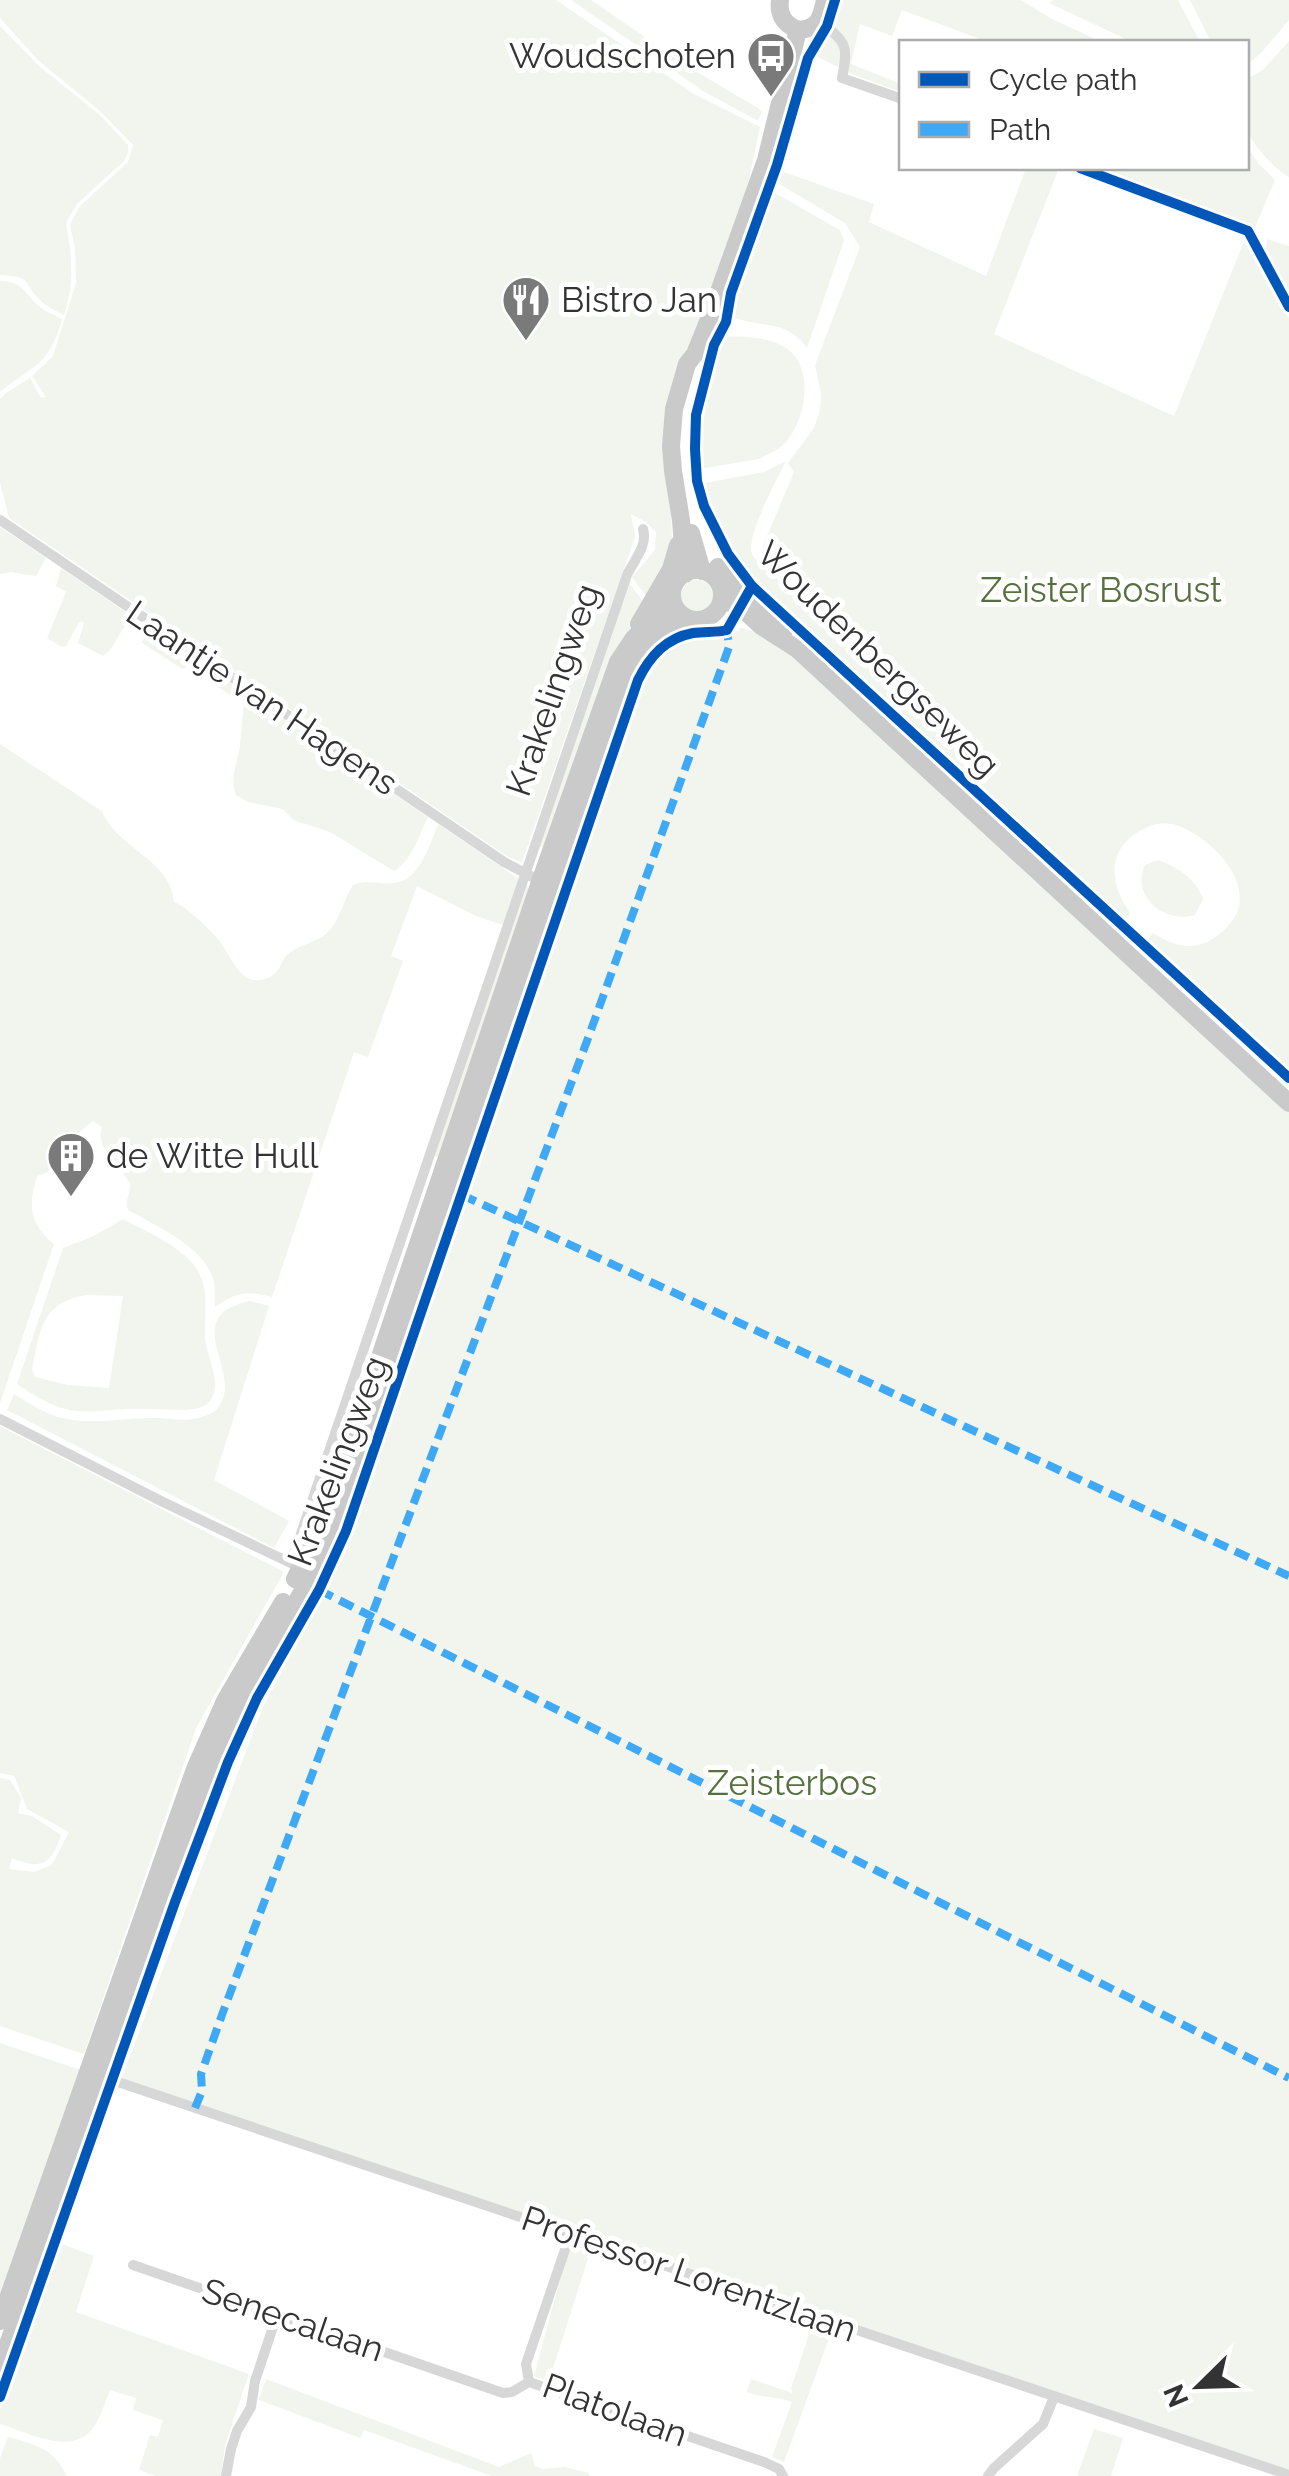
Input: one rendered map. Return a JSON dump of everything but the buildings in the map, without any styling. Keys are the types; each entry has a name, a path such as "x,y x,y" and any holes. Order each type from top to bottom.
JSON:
{"main road":[{"path":"780,0 784,21 798,30 809,29 820,20 825,0"},
{"path":"693,572 686,533 678,424 695,354 766,160 798,30"},
{"path":"634,638 686,533"},
{"path":"686,533 703,545 738,592 777,622 788,642"},
{"path":"693,572 716,579 722,594 713,615 693,620 678,613 672,600 676,581 693,572"},
{"name":"Woudenbergseweg","path":"722,594 760,626 788,642 1289,1103"},
{"name":"Krakelingweg","path":"0,2368 101,2076 169,1840 209,1734 322,1524 539,881 618,662 634,638 672,600"},
{"name":"Woudenbergseweg","path":"713,615 760,626"},
{"name":"Krakelingweg","path":"539,881 635,660 666,627 684,617"},
{"name":"Krakelingweg","path":"0,2321 101,2076"}],"street":[{"path":"820,20 845,47 842,78 899,99"},
{"path":"1085,170 1248,231"},
{"name":"Laantje van Hagens","path":"0,520 539,881"},
{"name":"Krakelingweg","path":"539,881 628,575 643,548 643,529"},
{"path":"0,1419 300,1569"},
{"name":"Krakelingweg","path":"85,2156 101,2076"},
{"name":"Professor Lorentzlaan","path":"101,2076 1289,2476"},
{"name":"Platolaan","path":"570,2235 526,2364 529,2382 764,2462 779,2469 783,2476"},
{"name":"Senecalaan","path":"133,2265 504,2393 529,2382"},
{"path":"226,2476 230,2449 251,2406 254,2381 277,2314"},
{"path":"988,2476 1043,2424 1054,2397"}],"green space":[{"path":"0,0 556,0 694,94 760,127 743,207 663,441 672,527 668,561 648,599 632,577 655,550 656,532 631,514 635,537 522,862 508,857 9,518 0,483 0,399 30,378 41,398 46,397 32,376 53,356 76,283 70,224 80,206 128,162 133,145 101,112 39,61 0,18"},
{"path":"571,0 591,0 690,68 758,108 762,112 758,121 703,91"},
{"path":"837,0 1021,0 1098,40 983,40 902,10 892,36 860,24 851,64 899,83 899,91 814,55"},
{"path":"1178,0 1199,40 1128,40 1049,3"},
{"path":"1190,0 1289,0 1289,20 1249,63 1249,40 1210,40"},
{"path":"0,26 128,145 124,161 77,204 66,223 71,269 64,315 41,301 23,279 0,275"},
{"path":"1289,41 1289,177 1271,163 1249,133 1249,78 1264,69"},
{"path":"1249,149 1275,180 1255,227 1104,170 1249,170"},
{"name":"Zeister Bosrust","path":"778,170 874,204 869,222 986,276 1025,170 1058,170 994,334 1174,416 1245,239 1289,318 1289,1074 1145,942 1153,933 1179,945 1196,945 1205,943 1230,924 1238,910 1238,885 1211,846 1172,824 1156,824 1136,833 1119,852 1115,863 1117,887 1130,913 1125,923 757,588 722,539 710,512 700,484 764,472 786,461 757,523 751,548 756,560 788,588 797,581 762,548 794,472 788,463 814,428 820,410 815,365 860,247 845,223 774,181"},
{"path":"771,191 840,230 844,240 807,348 783,329 735,318 740,284"},
{"path":"1267,239 1289,246 1289,290 1266,250"},
{"path":"0,281 19,286 40,307 62,319 46,355 0,392"},
{"path":"723,336 763,339 786,348 801,367 802,407 793,432 777,450 759,459 699,469 703,401"},
{"path":"0,527 46,558 36,576 0,574"},
{"path":"61,568 131,616 103,656 78,643 84,623 81,621 66,646 47,638 66,592 56,586"},
{"path":"697,580 708,585 713,596 708,607 697,612 686,607 681,596 686,585"},
{"path":"629,583 646,605 612,655 578,751 550,850 538,846"},
{"name":"Zeisterbos","path":"735,625 733,632 740,627 789,649 1289,1096 1289,2475 121,2079 263,1707 322,1597 328,1600 332,1593 326,1589 468,1201 643,675 672,644"},
{"path":"152,630 238,688 233,697 188,666 182,669 141,642"},
{"path":"248,695 428,817 400,867 394,871 330,832 295,821 282,809 248,802 236,795 234,776"},
{"path":"0,744 102,811 119,835 163,875 174,902 206,926 241,972 254,980 273,975 290,952 327,933 353,885 395,883 411,875 423,860 438,824 519,879 506,926 476,916 417,886 391,956 403,961 368,1057 354,1052 272,1297 242,1294 215,1307 214,1282 201,1258 178,1239 128,1210 130,1183 105,1150 102,1127 93,1121 63,1145 48,1172 37,1176 34,1187 35,1222 54,1244 0,1403"},
{"path":"1158,860 1179,870 1196,885 1203,899 1195,915 1183,917 1162,912 1146,897 1142,877 1145,865"},
{"path":"527,885 530,892 443,1161 434,1155"},
{"path":"123,1219 178,1250 199,1272 206,1308 206,1345 215,1380 213,1396 206,1405 186,1410 72,1410 46,1402 17,1384 63,1248","holes":["86,1295 123,1296 109,1388 68,1385 35,1377 32,1370 37,1343 51,1312"]},
{"path":"250,1301 269,1306 214,1480 289,1521 274,1548 7,1410 14,1394 49,1414 73,1420 189,1420 209,1415 224,1396 225,1380 215,1333 217,1320 228,1309"},
{"path":"0,1426 284,1572 196,1728 84,2054 0,2026 0,1778 10,1780 21,1798 18,1813 32,1816 61,1835 49,1859 30,1864 12,1858 9,1869 34,1872 52,1865 69,1832 27,1809 14,1776 0,1773"},
{"path":"0,2043 84,2071 0,2310"},
{"path":"570,2242 591,2249 549,2381 534,2376"},
{"path":"59,2243 94,2256 76,2312 249,2374 225,2445 221,2476 156,2476 139,2470 150,2435 158,2437 163,2420 133,2410 136,2398 110,2390 93,2428 73,2441 49,2440 0,2424 0,2410"},
{"path":"812,2326 831,2333 784,2462 772,2457 792,2402 747,2392 751,2379 792,2393"},
{"path":"266,2379 499,2467 531,2453 535,2466 565,2467 589,2476 492,2476 364,2430 360,2438 259,2400"},
{"path":"1094,2429 1123,2438 1111,2476 1077,2476"},
{"path":"8,2437 43,2449 56,2459 67,2476 0,2476 0,2458"}],"marked path":[{"path":"195,2108 202,2091 201,2074 223,2012 587,1041 729,647 727,630"},
{"path":"462,1195 1289,1576"},
{"path":"319,1590 1289,2078"}],"cycle path":[{"path":"835,0 827,26 808,58 777,165 731,293 726,322 714,345 696,415 697,481 704,506 728,554 752,586 1289,1078"},
{"path":"1085,170 1248,231 1289,307"},
{"path":"0,2397 228,1762 257,1698 319,1590 346,1531 638,680 654,656 675,639 727,630 752,586"}],"place":[{"name":"Woudschoten","path":"771,98"},
{"name":"Bistro Jan","path":"526,342"},
{"name":"de Witte Hull","path":"71,1198"}]}
